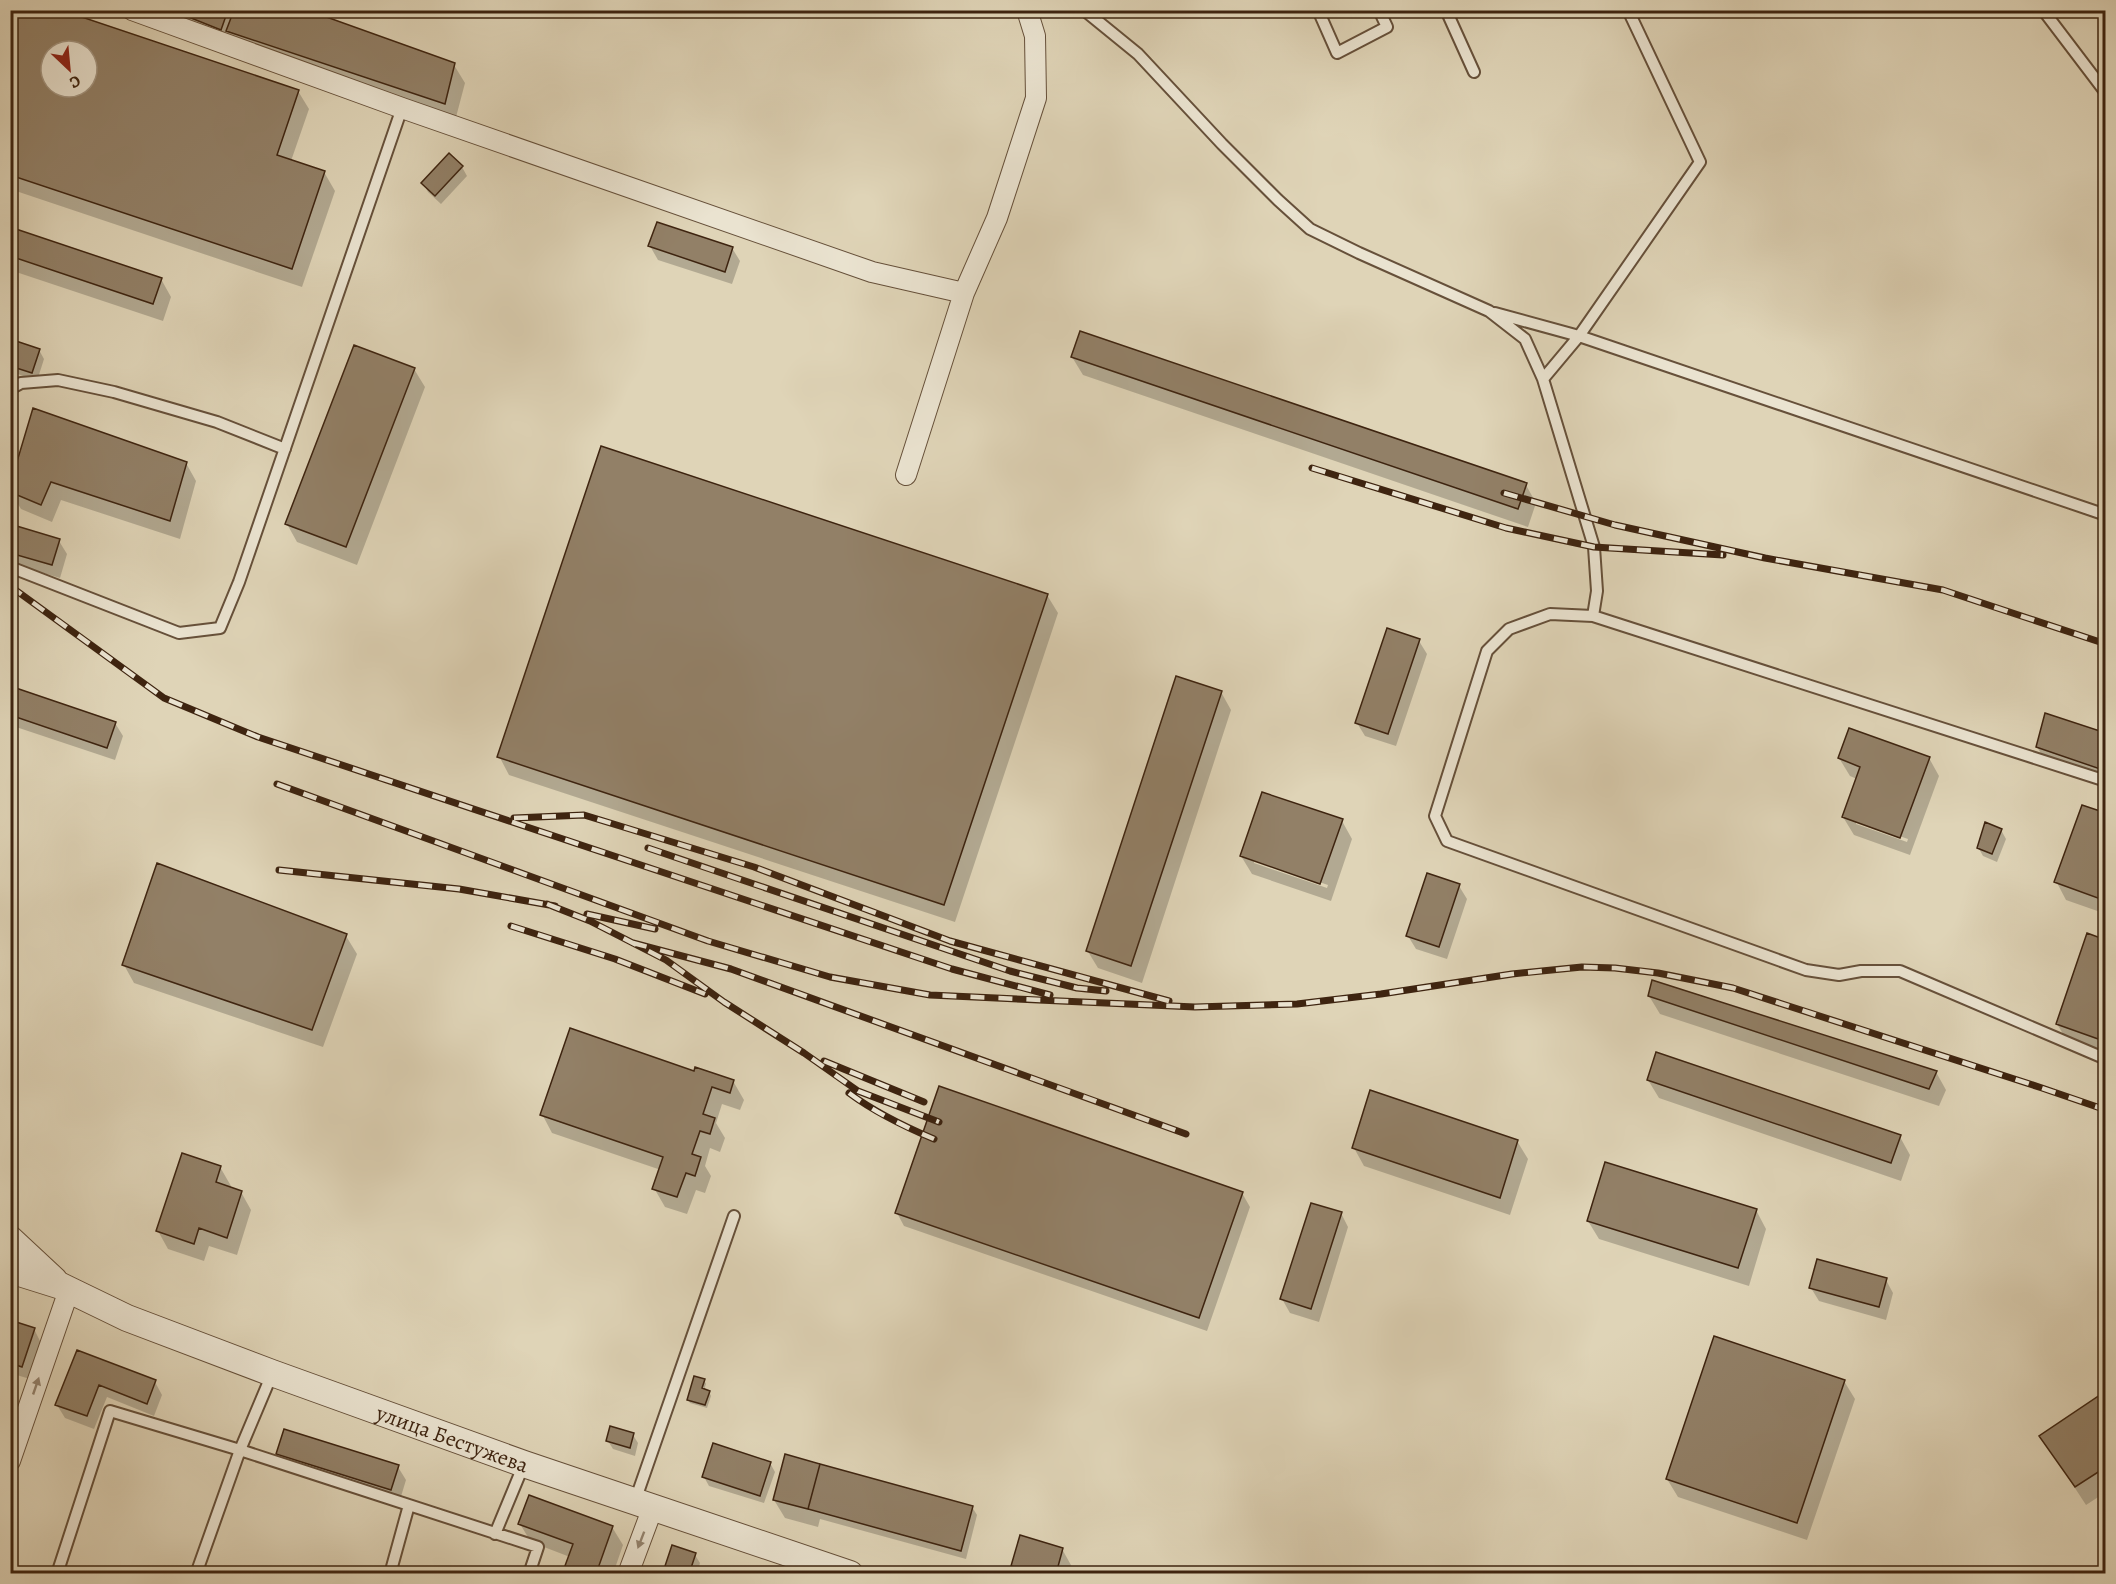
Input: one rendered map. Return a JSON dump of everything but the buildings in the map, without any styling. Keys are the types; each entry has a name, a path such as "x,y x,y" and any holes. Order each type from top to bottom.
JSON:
{"street":[{"path":"132,10 402,108 872,272 964,293"},
{"path":"906,476 964,293 997,218 1036,98 1035,36 1027,10"},
{"path":"10,1239 65,1288"},
{"path":"10,1270 65,1288"},
{"path":"10,1461 16,1424 65,1288"},
{"name":"улица Бестужева","path":"65,1288 126,1318 272,1373 524,1464 850,1574"},
{"path":"628,1574 644,1504"}],"lane":[{"path":"1084,10 1138,54 1230,152 1310,229 1489,311 1579,336 2106,515"},
{"path":"1318,10 1337,53 1387,27 1379,10"},
{"path":"1446,10 1474,72"},
{"path":"1543,379 1579,336 1700,162 1628,10"},
{"path":"2043,10 2106,93"},
{"path":"10,567 179,633 220,628 239,582 402,108"},
{"path":"1489,311 1525,339 1543,379 1594,547 1598,591 1593,616"},
{"path":"10,389 21,382 58,380 114,392 217,423 285,448"},
{"path":"2106,781 1593,616 1550,614 1509,629 1487,651 1435,816 1447,841 1806,970 1839,975 1861,971 1900,970 2106,1059"},
{"path":"644,1504 734,1216"},
{"path":"196,1574 240,1450 272,1373"},
{"path":"57,1574 110,1412 240,1450 538,1547 530,1574"},
{"path":"495,1534 524,1464"},
{"path":"390,1574 409,1505"}],"railway":[{"path":"1312,468 1506,528 1594,547 1723,555"},
{"path":"1504,493 1615,525 1765,558 1943,590 2106,644"},
{"path":"10,586 164,698 258,737 952,969 1050,995"},
{"path":"277,784 708,941 830,977 930,995 1195,1007 1297,1004 1512,974 1582,967 1615,968 1658,973 1733,988 2106,1110"},
{"path":"514,818 584,815 754,867 950,941 1169,1001"},
{"path":"648,848 1010,971 1077,988 1106,991"},
{"path":"279,870 459,889 555,906"},
{"path":"547,904 590,921 666,960 724,1002 858,1091 939,1122"},
{"path":"587,914 655,929"},
{"path":"511,926 615,959 705,994"},
{"path":"633,943 731,969 1186,1134"},
{"path":"824,1061 924,1102"},
{"path":"849,1093 890,1119 934,1139"}]}
